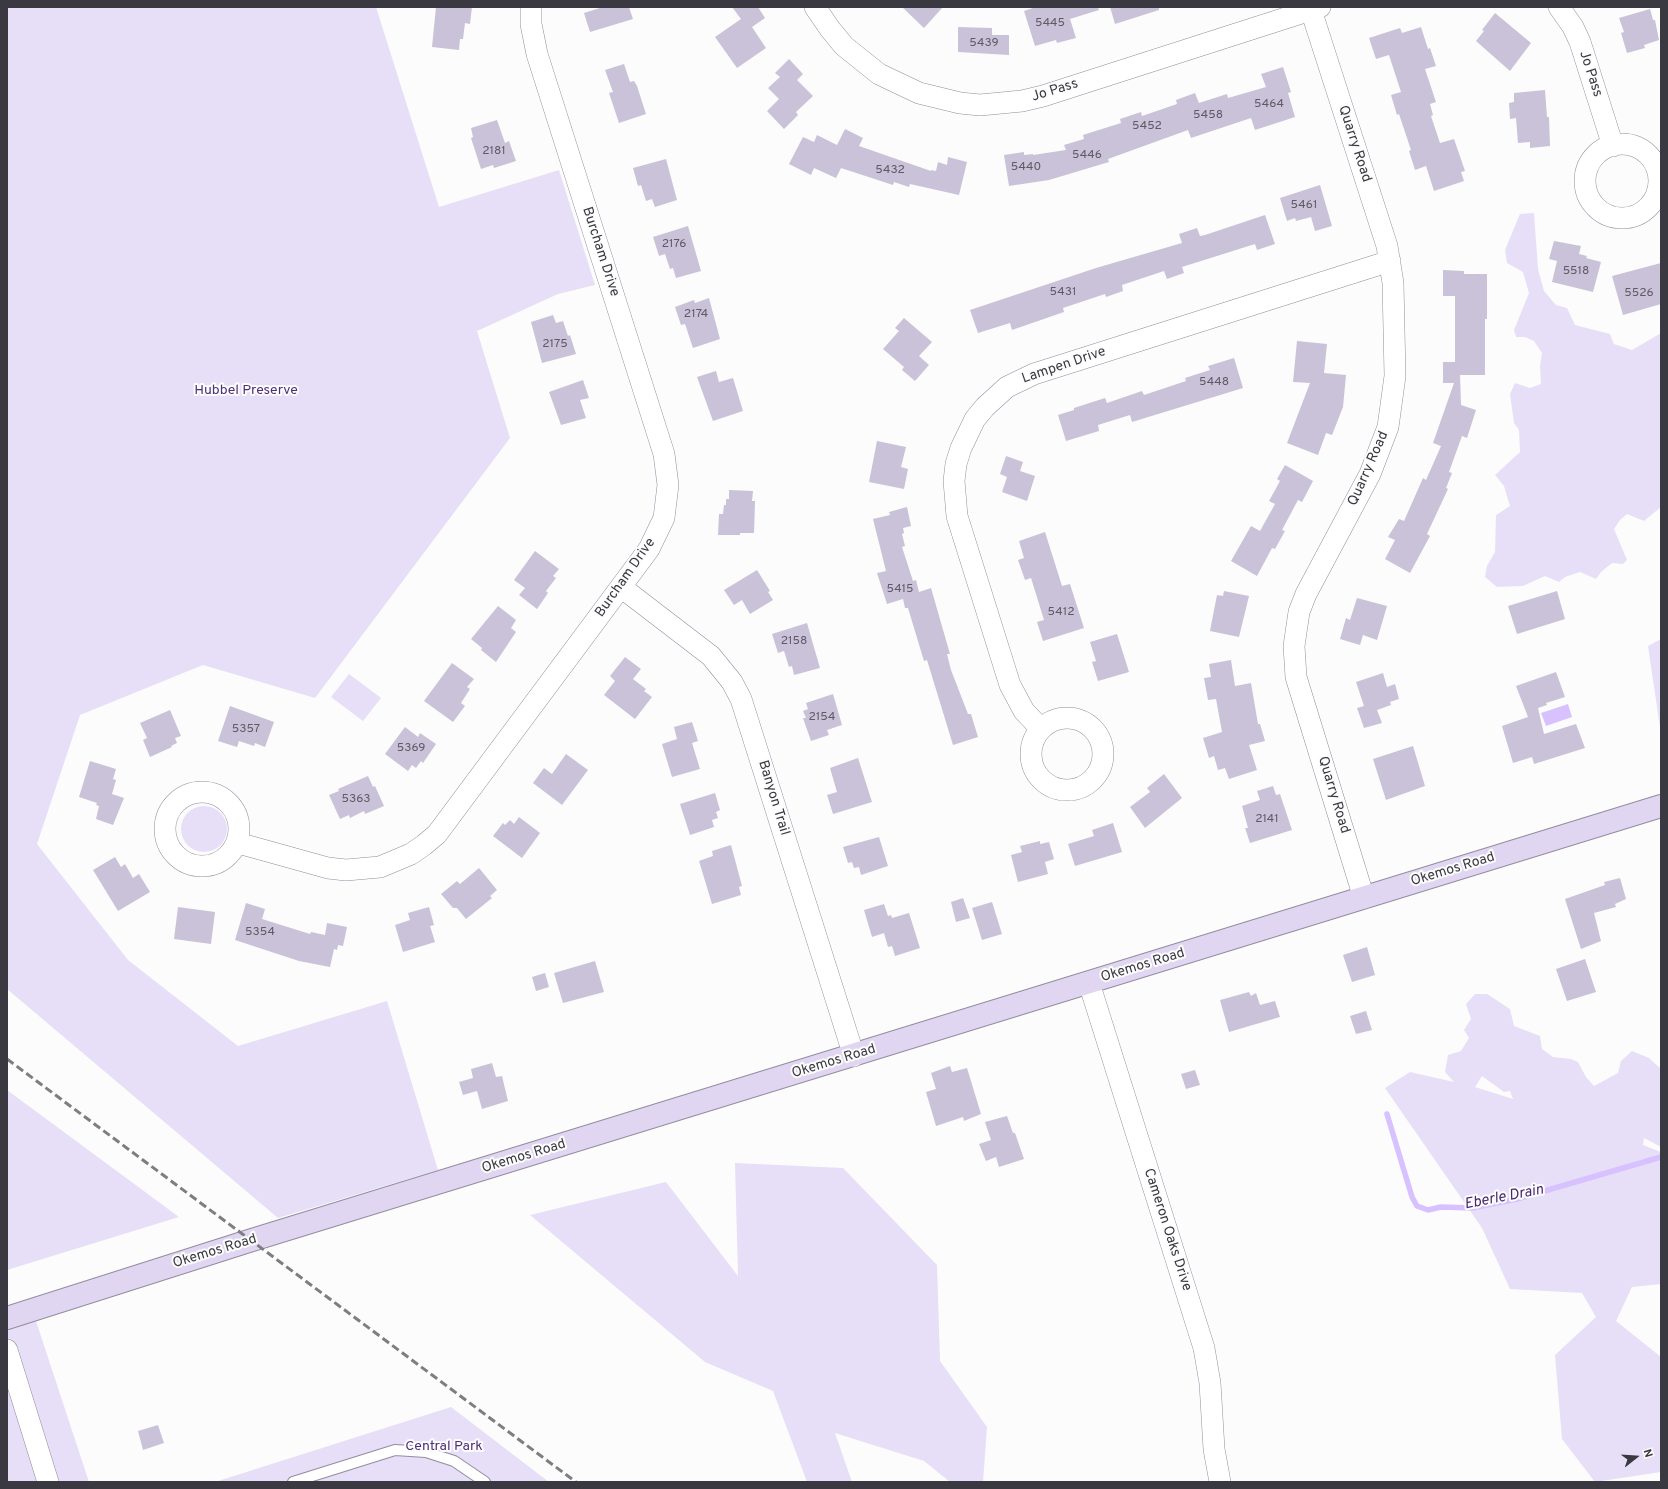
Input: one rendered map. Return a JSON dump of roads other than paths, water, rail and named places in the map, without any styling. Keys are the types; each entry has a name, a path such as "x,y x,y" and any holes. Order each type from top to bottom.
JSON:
{"street":[{"name":"Burcham Drive","path":"238,843 328,868 346,870 380,867 411,854 437,834 621,588 658,534 667,501 667,470 664,454 538,54 531,24 531,7"},
{"name":"Jo Pass","path":"815,7 830,30 844,46 879,74 919,93 960,103 980,105 1022,101 1043,96 1314,8"},
{"name":"Jo Pass","path":"1559,7 1573,27 1580,42 1613,146"},
{"name":"Quarry Road","path":"1314,8 1382,230 1390,261 1394,304 1395,376 1388,427 1370,474 1306,594 1299,612 1294,646 1296,677 1364,898"},
{"path":"1613,146 1634,146 1657,161 1659,184 1653,202 1646,209 1629,218 1610,216 1594,206 1589,198 1585,179 1591,161 1602,151 1613,146"},
{"name":"Lampen Drive","path":"1041,729 1024,711 1010,685 957,516 954,487 956,464 960,448 975,419 985,407 1007,388 1034,374 1390,261"},
{"name":"Banyon Trail","path":"621,588 711,656 732,682 741,699 854,1056"},
{"name":"Okemos Road","path":"7,1318 252,1240 854,1056 1661,806"},
{"name":"Cameron Oaks Drive","path":"1089,983 1204,1348 1210,1383 1214,1449 1220,1482"},
{"path":"7,1350 48,1482"}],"lane":[{"path":"293,1482 395,1450 426,1452 454,1461 485,1482"}],"waterway":[{"name":"Eberle Drain","path":"1387,1114 1412,1197 1417,1206 1428,1210 1441,1207 1472,1208 1517,1199 1661,1157"}],"railway":[{"path":"7,1059 576,1482"}],"park label":[{"name":"Hubbel Preserve","path":"246,391"},
{"name":"Central Park","path":"444,1447"}]}
